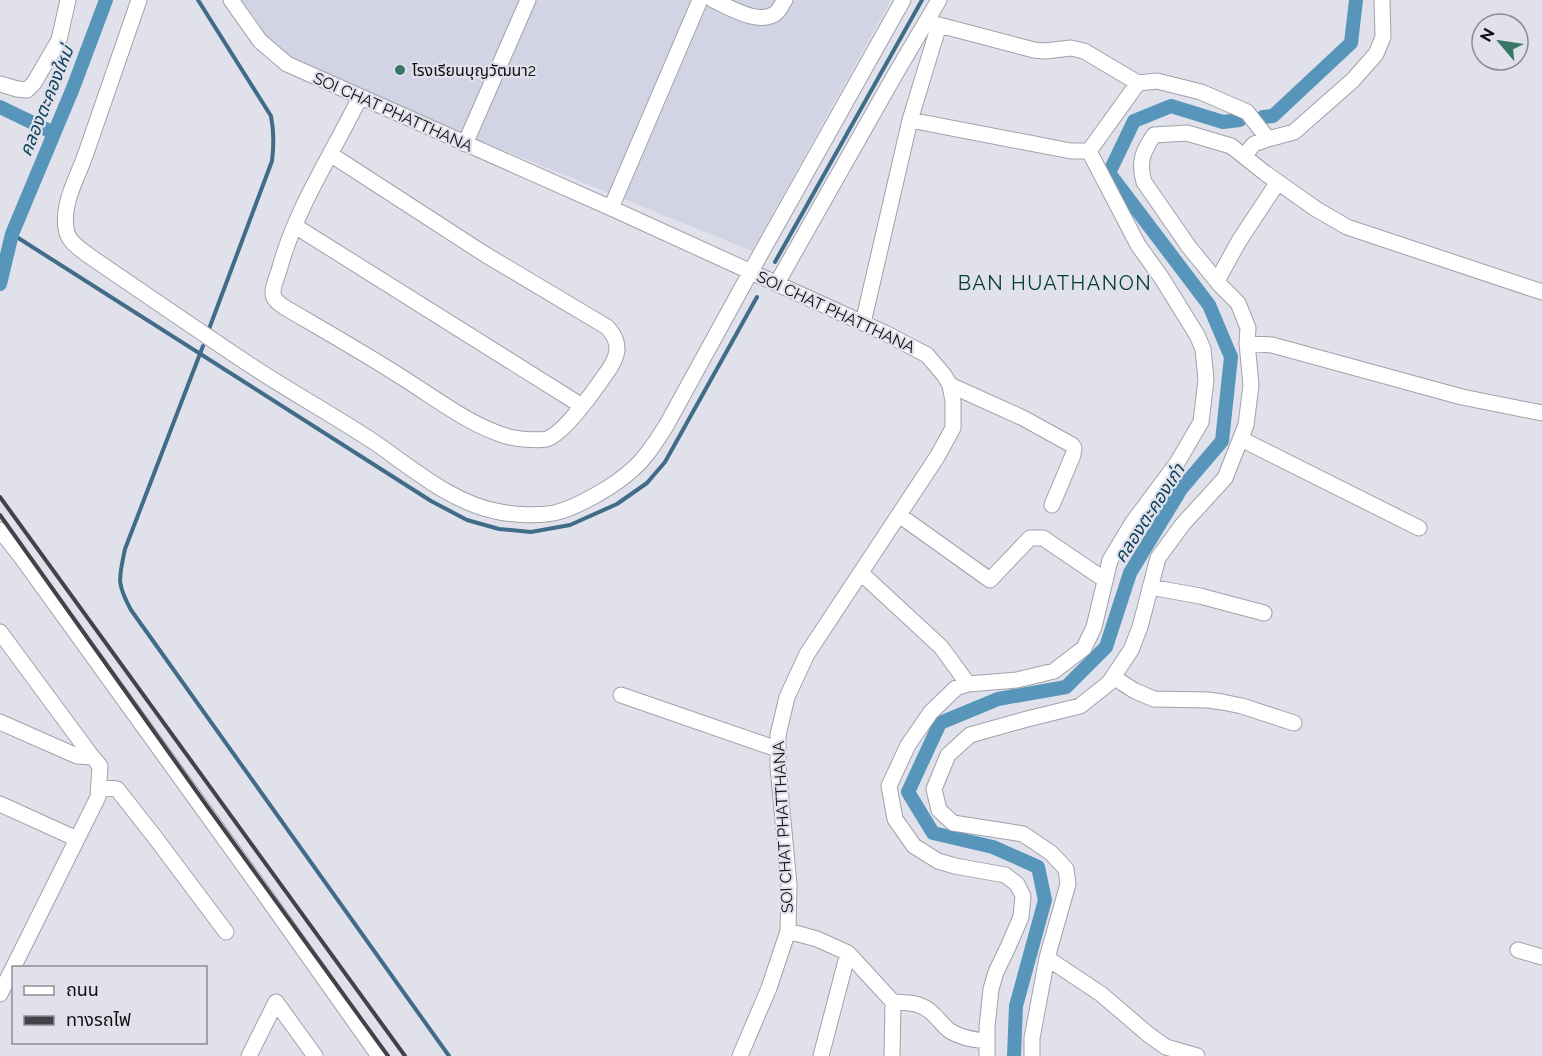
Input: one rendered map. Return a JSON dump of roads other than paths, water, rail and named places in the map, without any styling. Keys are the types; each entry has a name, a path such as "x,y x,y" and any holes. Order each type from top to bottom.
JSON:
{"street":[{"path":"0,84 27,90 34,83 59,40 68,0"},
{"path":"139,0 69,199 65,215 66,230 70,240 88,255 252,366 374,442 436,486 472,503 499,512 534,514 555,513 608,489 635,468 650,450 666,426 903,0"},
{"name":"SOI CHAT PHATTHANA","path":"231,0 260,41 287,64 863,323 927,355 950,385 953,401 953,428 899,515 807,654 787,697 777,749 789,885 788,932 769,988 740,1056"},
{"path":"465,144 528,0"},
{"path":"611,208 700,0"},
{"path":"713,0 753,17 765,18 776,13 784,0"},
{"path":"863,323 939,0"},
{"path":"1244,156 1254,144 1294,132 1353,80 1376,54 1383,37 1382,0"},
{"path":"933,23 1034,50 1071,48 1084,51 1138,83 1157,81 1201,92 1247,112 1268,139"},
{"path":"777,283 896,73 933,23"},
{"path":"1089,151 1138,83"},
{"path":"330,154 486,255 607,327 615,335 618,353 612,367 582,406 558,432 547,439 507,437 473,422 284,307 274,298 273,293 285,252 310,190 360,97"},
{"path":"910,120 1071,152 1089,151"},
{"path":"1032,1056 1032,1038 1047,958 1068,884 1066,869 1051,853 1023,834 953,823 939,810 934,789 948,755 970,735 1080,706 1109,683 1131,650 1140,627 1158,558 1183,524 1226,478 1246,425 1251,385 1248,328 1238,303 1189,247 1144,182 1140,170 1144,149 1154,135 1186,133 1231,146 1316,209 1347,227 1542,292"},
{"path":"892,1002 921,1005 949,1030 987,1049 991,988 1021,917 1023,896 1017,884 1005,875 938,861 914,846 894,819 889,786 908,745 931,712 956,688 968,684 1017,680 1054,671 1084,648 1094,627 1110,560 1133,522 1177,463 1201,422 1206,380 1203,349 1197,335 1161,277 1138,245 1089,151"},
{"path":"1217,281 1239,241 1278,182"},
{"path":"295,226 582,406"},
{"path":"1247,343 1272,345 1462,397 1542,413"},
{"path":"950,385 1023,418 1072,445 1073,454 1052,505"},
{"path":"1241,439 1419,528"},
{"path":"899,515 990,580 1030,538 1043,538 1105,580"},
{"path":"0,530 379,1056"},
{"path":"861,573 941,647 968,684"},
{"path":"1150,587 1200,596 1264,613"},
{"path":"0,632 100,766 98,797 14,966"},
{"path":"1113,677 1135,691 1154,699 1222,702 1242,706 1293,723"},
{"path":"621,695 777,749"},
{"path":"0,722 77,756 92,757"},
{"path":"100,787 117,789 226,932"},
{"path":"0,804 77,839"},
{"path":"788,932 817,939 848,953 892,1002 892,1056"},
{"path":"1518,951 1542,957"},
{"path":"820,1056 848,953"},
{"path":"1047,958 1101,994 1149,1035 1158,1050 1166,1047 1197,1056"},
{"path":"0,994 12,970"},
{"path":"249,1056 276,1002 315,1056"}],"waterway":[{"name":"คลองตะคองใหม่","path":"0,284 12,234 73,88 106,0"},
{"path":"198,0 271,116 273,127 272,161 209,329"},
{"path":"775,262 922,0"},
{"name":"คลองตะคองเก่า","path":"1263,117 1273,116 1351,43 1356,0"},
{"name":"คลองตะคองเก่า","path":"1014,1056 1016,1006 1045,900 1038,867 993,847 933,833 908,792 940,723 998,699 1066,687 1106,647 1130,573 1181,489 1222,441 1231,357 1209,305 1109,173 1134,121 1171,106 1223,122 1240,120"},
{"path":"0,107 54,133"},
{"path":"12,234 431,501 467,520 499,529 531,532 570,525 617,504 647,483 665,462 757,297"},
{"path":"203,346 125,549 120,574 123,593 131,610 449,1056"}],"railway":[{"path":"0,497 405,1056"},
{"path":"0,515 388,1056"}],"place":[{"name":"โรงเรียนบุญวัฒนา2","path":"400,70"}],"district":[{"name":"BAN HUATHANON","path":"1055,283"}]}
